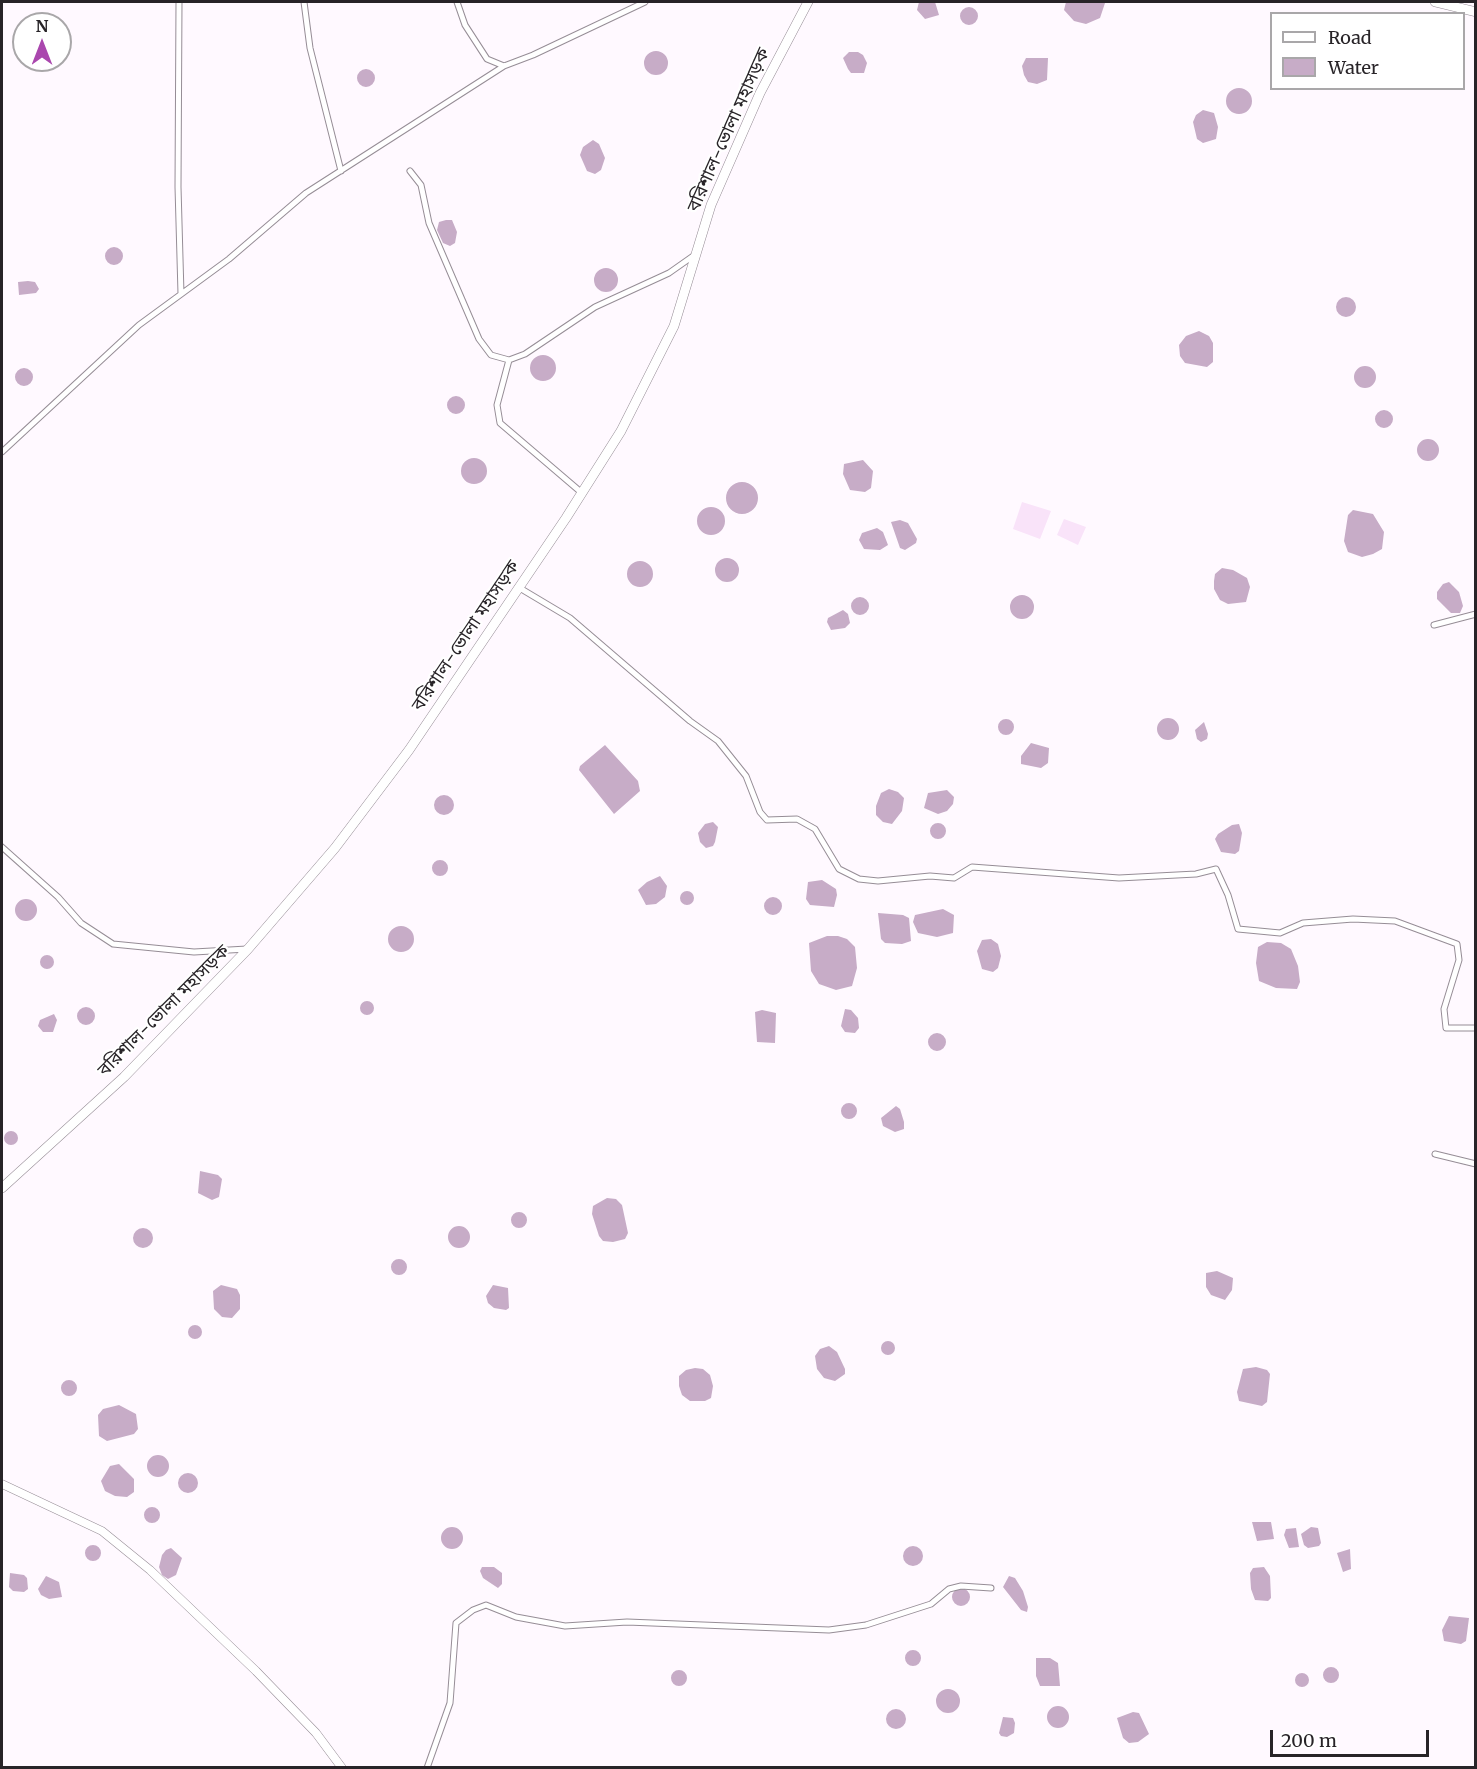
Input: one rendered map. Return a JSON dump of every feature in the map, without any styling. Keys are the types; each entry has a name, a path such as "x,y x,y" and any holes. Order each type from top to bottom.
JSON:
{"highway":[{"name":"বরিশাল-ভোলা মহাসড়ক","path":"2,1188 124,1077 248,949 335,848 402,759 582,493 621,431 674,326 711,205 760,93 808,2"},
{"path":"1435,2 1476,12"}],"main road":[{"path":"2,1484 102,1531 142,1563 198,1613 265,1679 316,1733 342,1767"}],"street":[{"path":"179,2 178,187 181,294"},
{"path":"304,2 312,58 340,171"},
{"path":"457,2 465,25 487,59 504,66"},
{"path":"2,452 139,325 229,259 306,193 504,66 533,55 645,2"},
{"path":"410,171 421,185 429,224 479,339 491,355 509,360 525,354 595,307 669,273 696,254"},
{"path":"509,360 497,405 500,423 582,493"},
{"path":"518,587 570,618 690,721 718,741 746,776 760,812 767,820 797,819 815,829 839,869 859,879 954,878 972,867 1119,878 1196,874 1216,869 1228,895 1238,929 1280,933 1303,923 1353,919 1385,921 1423,929 1437,939 1457,944 1460,960 1444,1009 1446,1028 1476,1028"},
{"path":"1434,625 1476,614"},
{"path":"2,847 58,897 81,923 113,944 194,952 248,949"},
{"path":"1435,1154 1476,1164"},
{"path":"427,1767 450,1703 456,1623 473,1610 486,1605 516,1617 565,1626 627,1622 829,1630 849,1629 931,1605 949,1589 961,1586 991,1588"}],"shaded area":[{"path":"1022,502 1051,511 1040,539 1013,529"},
{"path":"1064,519 1086,527 1078,545 1057,535"}],"water":[{"path":"919,2 935,2 939,15 925,19 917,10"},
{"path":"1066,2 1105,3 1100,18 1086,24 1074,21 1064,10"},
{"path":"965,7 973,7 978,12 976,23 965,25 960,20 960,12"},
{"path":"656,51 664,55 668,63 664,71 656,75 648,71 644,63 648,55"},
{"path":"849,52 858,52 863,55 867,63 864,73 851,73 848,69 843,58"},
{"path":"1026,58 1048,58 1047,80 1037,84 1028,82 1022,66"},
{"path":"366,69 372,72 375,78 372,84 366,87 360,84 357,78 360,72"},
{"path":"1239,88 1248,92 1252,101 1248,110 1239,114 1230,110 1226,101 1230,92"},
{"path":"1203,110 1214,113 1218,127 1216,139 1203,143 1197,139 1193,122 1196,115"},
{"path":"593,140 599,144 605,158 601,170 595,174 587,171 580,155 583,147"},
{"path":"452,220 457,232 455,243 450,246 443,243 437,230 439,222"},
{"path":"110,247 118,247 123,252 121,263 110,265 105,260 105,252"},
{"path":"606,268 611,269 617,275 617,285 611,291 606,292 601,291 595,285 594,280 595,275 601,269"},
{"path":"18,282 35,282 39,289 36,293 19,295"},
{"path":"1346,297 1353,300 1356,307 1353,314 1346,317 1339,314 1336,307 1339,300"},
{"path":"1199,331 1209,336 1213,343 1213,362 1207,367 1185,363 1180,356 1179,345 1186,336"},
{"path":"543,355 552,359 556,368 552,377 543,381 534,377 530,368 534,359"},
{"path":"1365,366 1373,369 1376,377 1373,385 1365,388 1357,385 1354,377 1357,369"},
{"path":"24,368 30,371 33,377 30,383 24,386 18,383 15,377 18,371"},
{"path":"452,396 460,396 465,401 463,412 452,414 447,409 447,401"},
{"path":"1384,410 1391,412 1393,419 1391,426 1384,428 1377,426 1375,419 1377,412"},
{"path":"1424,439 1432,439 1439,446 1439,454 1432,461 1424,461 1417,454 1417,446"},
{"path":"474,458 483,462 487,471 483,480 474,484 465,480 461,471 465,462"},
{"path":"863,460 873,471 871,488 865,492 850,490 843,474 844,464"},
{"path":"742,482 753,487 758,498 753,509 742,514 731,509 726,498 731,487"},
{"path":"711,507 721,511 725,521 721,531 711,535 701,531 697,521 701,511"},
{"path":"1353,510 1373,514 1384,532 1382,549 1362,557 1348,552 1344,541 1348,515"},
{"path":"900,520 908,523 917,539 916,543 905,550 900,548 891,522"},
{"path":"877,528 883,532 888,545 880,550 864,549 859,540 862,533"},
{"path":"727,558 732,559 738,565 738,575 732,581 727,582 722,581 716,575 715,570 716,565 722,559"},
{"path":"640,561 649,565 653,574 649,583 640,587 631,583 627,574 631,565"},
{"path":"1222,568 1233,570 1247,578 1250,587 1246,602 1228,604 1220,600 1214,589 1214,581 1215,574"},
{"path":"1449,582 1459,592 1463,606 1460,613 1451,613 1437,599 1437,592 1443,584"},
{"path":"1022,595 1030,599 1034,607 1030,615 1022,619 1014,615 1010,607 1014,599"},
{"path":"860,597 866,600 869,606 866,612 860,615 854,612 851,606 854,600"},
{"path":"843,610 848,614 850,623 845,628 831,630 827,622 828,618"},
{"path":"1168,718 1176,721 1179,729 1176,737 1168,740 1160,737 1157,729 1160,721"},
{"path":"1003,719 1009,719 1014,727 1012,733 1003,735 998,730 998,724"},
{"path":"1204,722 1208,734 1207,739 1201,742 1197,739 1195,730"},
{"path":"1031,743 1049,748 1048,763 1041,768 1021,764 1021,756"},
{"path":"605,745 638,781 640,791 614,814 579,770 580,766"},
{"path":"889,789 898,792 904,798 902,811 892,824 883,822 876,815 876,806 881,793"},
{"path":"947,790 954,797 953,804 947,811 938,814 924,808 928,793"},
{"path":"440,795 448,795 454,801 454,809 448,815 440,815 434,809 434,801"},
{"path":"713,822 718,827 715,842 713,846 706,848 700,842 698,833 705,824"},
{"path":"938,823 944,825 946,831 944,837 938,839 932,837 930,831 932,825"},
{"path":"1239,824 1242,833 1239,851 1235,854 1221,852 1215,839 1218,834 1232,825"},
{"path":"440,860 446,862 448,868 446,874 440,876 434,874 432,868 434,862"},
{"path":"660,876 667,886 665,897 656,904 646,905 638,890 647,882"},
{"path":"822,880 836,889 834,907 810,905 806,899 808,882"},
{"path":"687,891 692,893 694,898 692,903 687,905 682,903 680,898 682,893"},
{"path":"773,897 779,900 782,906 779,912 773,915 767,912 764,906 767,900"},
{"path":"26,899 34,902 37,910 34,918 26,921 18,918 15,910 18,902"},
{"path":"943,909 954,915 953,933 937,937 918,933 913,922 915,915"},
{"path":"878,913 903,915 909,918 911,941 902,944 885,943 881,939"},
{"path":"401,926 410,930 414,939 410,948 401,952 392,948 388,939 392,930"},
{"path":"827,936 847,939 855,947 857,968 852,986 836,990 819,984 811,971 809,943"},
{"path":"991,939 998,944 1001,956 998,968 993,972 982,969 977,951 982,940"},
{"path":"1267,942 1281,943 1291,949 1298,966 1300,982 1297,989 1276,988 1259,981 1256,963 1258,947"},
{"path":"44,955 50,955 54,962 50,969 44,969 40,965 40,959"},
{"path":"364,1001 370,1001 374,1008 370,1015 364,1015 360,1011 360,1005"},
{"path":"82,1007 90,1007 95,1012 93,1023 82,1025 77,1020 77,1012"},
{"path":"845,1009 851,1010 858,1018 859,1028 855,1033 845,1032 841,1026"},
{"path":"762,1010 776,1013 775,1043 757,1042 755,1012"},
{"path":"54,1014 57,1020 53,1032 43,1032 38,1026 40,1020"},
{"path":"933,1033 941,1033 946,1038 944,1049 933,1051 928,1046 928,1038"},
{"path":"846,1103 852,1103 857,1111 855,1117 846,1119 841,1114 841,1108"},
{"path":"896,1106 900,1109 904,1129 895,1132 883,1126 881,1118"},
{"path":"11,1131 16,1133 18,1138 16,1143 11,1145 6,1143 4,1138 6,1133"},
{"path":"200,1171 218,1175 222,1179 219,1197 212,1200 198,1193"},
{"path":"607,1198 616,1199 622,1205 628,1233 625,1239 613,1242 603,1241 599,1236 592,1214 593,1206"},
{"path":"519,1212 527,1220 519,1228 511,1220"},
{"path":"459,1226 467,1229 470,1237 467,1245 459,1248 451,1245 448,1237 451,1229"},
{"path":"139,1228 147,1228 153,1234 153,1242 147,1248 139,1248 133,1242 133,1234"},
{"path":"396,1259 402,1259 407,1267 405,1273 396,1275 391,1270 391,1264"},
{"path":"1217,1271 1233,1278 1232,1290 1225,1300 1211,1295 1206,1287 1206,1273"},
{"path":"221,1285 237,1289 240,1295 240,1309 232,1318 222,1317 214,1309 213,1291"},
{"path":"493,1285 508,1288 509,1308 506,1310 494,1308 488,1303 486,1296"},
{"path":"195,1325 200,1327 202,1332 200,1337 195,1339 190,1337 188,1332 190,1327"},
{"path":"888,1341 893,1343 895,1348 893,1353 888,1355 883,1353 881,1348 883,1343"},
{"path":"829,1346 837,1352 845,1369 845,1374 835,1381 824,1378 817,1369 815,1356 820,1349"},
{"path":"1256,1367 1267,1370 1270,1374 1267,1402 1262,1406 1239,1401 1237,1392 1243,1369"},
{"path":"703,1369 710,1375 713,1386 711,1398 705,1401 690,1401 682,1395 679,1386 679,1376 686,1370"},
{"path":"69,1380 75,1382 77,1388 75,1394 69,1396 63,1394 61,1388 63,1382"},
{"path":"119,1405 136,1414 138,1429 134,1434 107,1441 99,1436 98,1415 103,1409"},
{"path":"158,1455 168,1462 169,1466 162,1476 158,1477 148,1470 147,1466 154,1456"},
{"path":"119,1464 134,1479 134,1492 127,1497 115,1496 105,1491 101,1481 110,1466"},
{"path":"188,1473 195,1476 198,1483 195,1490 188,1493 181,1490 178,1483 181,1476"},
{"path":"152,1507 158,1509 160,1515 158,1521 152,1523 146,1521 144,1515 146,1509"},
{"path":"1252,1522 1271,1522 1274,1539 1257,1541"},
{"path":"452,1527 462,1534 463,1538 456,1548 452,1549 442,1542 441,1538 448,1528"},
{"path":"1311,1527 1318,1528 1321,1543 1319,1546 1308,1548 1304,1545 1301,1534"},
{"path":"1296,1528 1299,1547 1289,1548 1284,1535 1286,1529"},
{"path":"93,1545 101,1553 93,1561 85,1553"},
{"path":"913,1546 920,1549 923,1556 920,1563 913,1566 906,1563 903,1556 906,1549"},
{"path":"171,1548 182,1558 176,1575 168,1579 162,1575 159,1567 162,1555"},
{"path":"1350,1549 1351,1569 1343,1572 1337,1553"},
{"path":"482,1567 494,1567 502,1573 502,1584 498,1588 483,1578 480,1571"},
{"path":"1264,1567 1270,1576 1271,1598 1268,1601 1255,1600 1251,1589 1250,1573 1253,1568"},
{"path":"10,1573 24,1575 27,1578 28,1589 24,1592 13,1591 9,1587"},
{"path":"46,1576 59,1582 62,1597 49,1599 41,1595 38,1589"},
{"path":"1009,1576 1015,1578 1023,1591 1028,1607 1027,1612 1021,1610 1003,1587"},
{"path":"961,1588 967,1591 970,1597 967,1603 961,1606 955,1603 952,1597 955,1591"},
{"path":"1449,1616 1469,1618 1466,1641 1461,1644 1444,1641 1442,1630"},
{"path":"913,1650 919,1652 921,1658 919,1664 913,1666 907,1664 905,1658 907,1652"},
{"path":"1036,1658 1050,1658 1058,1663 1060,1686 1040,1686 1036,1676"},
{"path":"1331,1667 1339,1675 1331,1683 1323,1675"},
{"path":"679,1670 687,1678 679,1686 671,1678"},
{"path":"1302,1673 1307,1675 1309,1680 1307,1685 1302,1687 1297,1685 1295,1680 1297,1675"},
{"path":"948,1689 956,1693 960,1701 956,1709 948,1713 940,1709 936,1701 940,1693"},
{"path":"1058,1706 1066,1709 1069,1717 1066,1725 1058,1728 1050,1725 1047,1717 1050,1709"},
{"path":"896,1709 903,1712 906,1719 903,1726 896,1729 889,1726 886,1719 889,1712"},
{"path":"1133,1712 1139,1713 1149,1734 1138,1742 1129,1743 1123,1738 1117,1718"},
{"path":"1003,1717 1013,1718 1015,1723 1014,1733 1007,1737 999,1733"}]}
